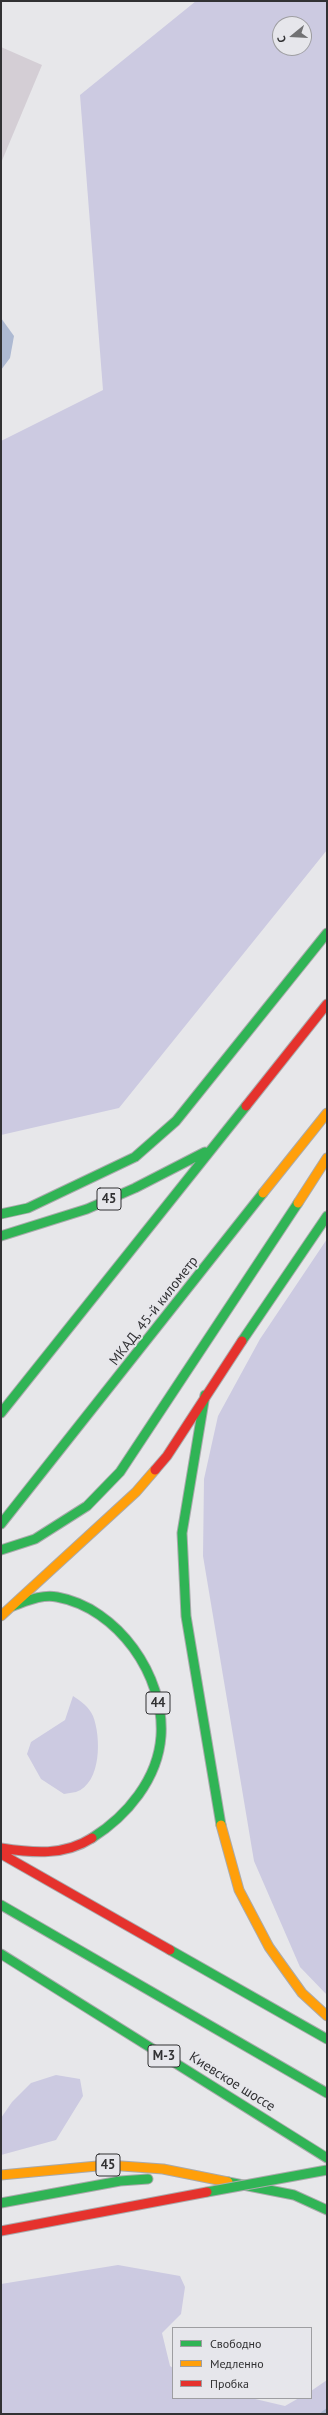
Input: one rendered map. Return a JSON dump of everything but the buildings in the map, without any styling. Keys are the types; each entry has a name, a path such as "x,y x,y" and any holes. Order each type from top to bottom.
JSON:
{"main road":[{"path":"1,1214 28,1208 135,1157 176,1121 327,933"},
{"path":"1,1412 327,1004"},
{"name":"МКАД, 45-й километр","path":"1,1524 327,1113"},
{"name":"45","path":"1,1236 87,1209 135,1188 211,1149"},
{"path":"1,1550 35,1539 87,1506 120,1472 327,1158"},
{"path":"1,1616 136,1492 167,1456 205,1395 327,1216"},
{"path":"205,1395 182,1533 186,1616 202,1724 220,1823 239,1890 269,1947 302,1993 327,2016"},
{"name":"44","path":"1,1848 30,1854 58,1854 83,1844 106,1830 127,1811 145,1788 156,1763 161,1735 158,1703 148,1671 132,1645 109,1622 83,1605 57,1597 32,1599 13,1606"},
{"path":"1,1854 327,2039"},
{"path":"1,1905 327,2093"},
{"name":"Киевское шоссе","path":"1,1954 327,2158"},
{"name":"45","path":"1,2175 108,2165 163,2168 214,2180"},
{"path":"1,2231 327,2170"},
{"path":"1,2203 120,2181 173,2178 214,2180 294,2195 327,2210"}],"shaded area":[{"path":"196,1 327,1 327,850 119,1108 1,1135 1,441 103,390 80,95"},
{"path":"1,318 14,336 10,358 1,370"},
{"path":"327,1239 327,1995 300,1967 254,1861 203,1556 204,1479 218,1416 260,1339"},
{"path":"73,1696 84,1704 93,1716 97,1735 97,1758 91,1779 85,1787 76,1792 64,1794 41,1779 27,1754 31,1742 65,1720"},
{"path":"56,2075 80,2079 83,2096 56,2140 1,2155 1,2118 12,2102 31,2083"},
{"path":"118,2265 180,2276 185,2287 181,2314 162,2333 170,2366 172,2367 172,2399 255,2399 285,2406 297,2399 312,2399 312,2390 327,2380 327,2414 1,2414 1,2284"}],"waterway":[{"path":"323,2414 327,2411"}],"traffic: fast":[{"path":"1,1214 28,1208 135,1157 176,1121 327,933"},
{"path":"1,1413 246,1106"},
{"path":"1,1236 87,1209 135,1188 205,1152"},
{"path":"1,1524 263,1193"},
{"path":"1,1550 35,1539 87,1506 120,1472 298,1203"},
{"path":"242,1341 327,1216"},
{"path":"205,1395 182,1533 186,1616 221,1825"},
{"path":"13,1606 35,1598 51,1596 79,1604 100,1615 118,1630 133,1648 146,1669 155,1691 160,1713 161,1736 159,1752 154,1767 138,1795 128,1807 117,1819 92,1838"},
{"path":"1,1905 327,2093"},
{"path":"170,1950 327,2039"},
{"path":"1,1954 327,2158"},
{"path":"207,2192 327,2170"},
{"path":"1,2203 120,2181 148,2179"},
{"path":"228,2182 294,2195 327,2210"}],"traffic: slow":[{"path":"263,1193 327,1113"},
{"path":"298,1203 327,1158"},
{"path":"1,1616 136,1492 155,1470"},
{"path":"221,1825 239,1890 269,1947 302,1993 327,2016"},
{"path":"1,2175 108,2165 163,2169 228,2182"}],"traffic: jam":[{"path":"246,1106 327,1004"},
{"path":"155,1470 167,1456 242,1341"},
{"path":"1,1848 48,1852 70,1848 92,1838"},
{"path":"3,1855 170,1950"},
{"path":"1,2231 207,2192"}]}
